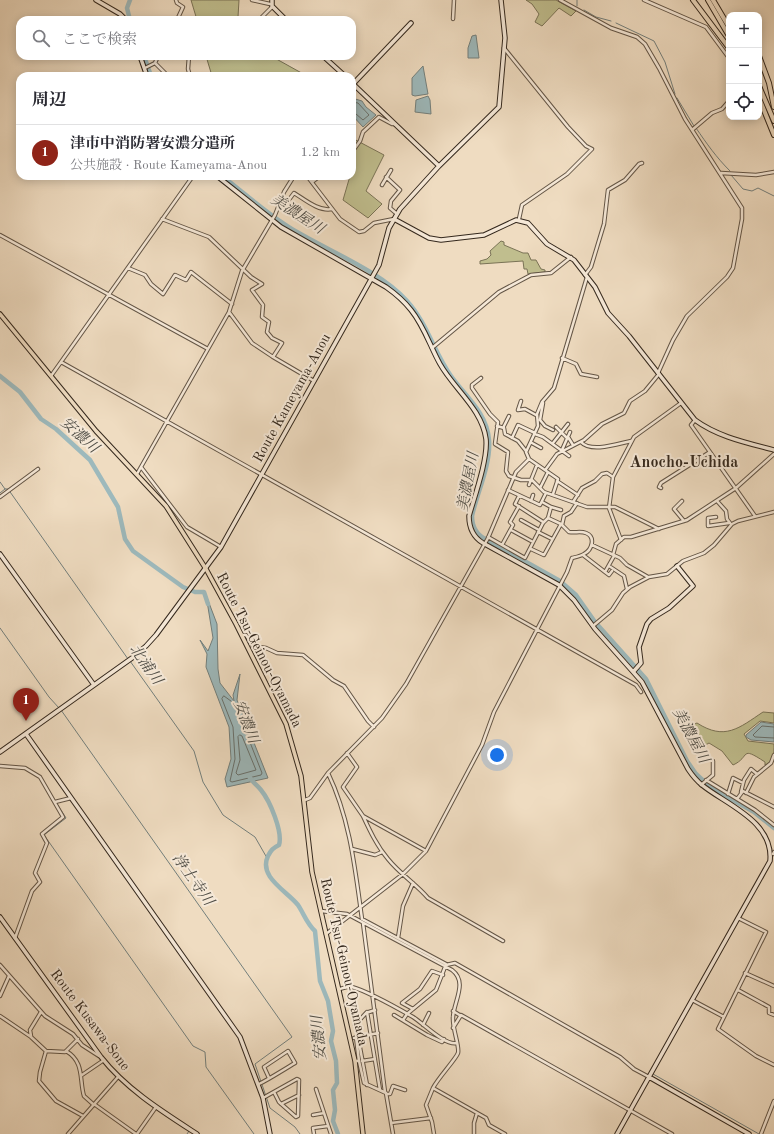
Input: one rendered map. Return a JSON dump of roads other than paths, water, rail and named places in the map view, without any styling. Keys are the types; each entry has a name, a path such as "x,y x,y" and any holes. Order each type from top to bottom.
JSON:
{"highway":[{"path":"693,0 726,44"},
{"path":"708,0 726,31"},
{"path":"713,0 726,22"},
{"path":"762,64 769,83 774,107"},
{"path":"762,93 774,121"},
{"path":"762,106 774,134"},
{"path":"762,107 764,111"}],"main road":[{"name":"Route Tsu-Geinou-Oyamada","path":"0,314 96,431 166,506 206,569 242,635 286,724 300,769 305,800 312,872 326,934 359,1061 363,1134"}],"street":[{"path":"96,0 122,16"},
{"path":"176,0 177,3 183,7 179,16"},
{"path":"252,0 271,4 282,16"},
{"path":"453,19 454,0"},
{"name":"Route Kameyama-Anou","path":"0,752 128,661 146,646 198,580 221,547 372,278 380,261 386,235 397,214 439,166 499,107 505,38 501,0"},
{"path":"540,488 554,455 581,442 600,426 624,413 630,401 645,391 658,374 673,340 687,316 727,277 734,266 742,210 645,44 637,37 611,28 560,0"},
{"path":"644,0 706,27 726,54"},
{"path":"263,16 271,4"},
{"path":"356,79 411,23"},
{"path":"504,47 568,127 586,146 592,149 567,174 522,205 519,219"},
{"path":"141,60 146,72"},
{"path":"144,68 155,63 156,60"},
{"path":"189,60 190,72"},
{"path":"328,60 341,72"},
{"path":"155,63 164,72"},
{"path":"356,87 439,166"},
{"path":"694,128 712,113 722,109 726,104"},
{"path":"356,146 360,141 363,132 379,117 392,124 395,124"},
{"path":"526,452 532,443 538,426 536,416 542,402 554,388 586,276 604,224 608,190 625,180 639,164 642,163"},
{"path":"382,185 391,170"},
{"path":"721,173 753,175 774,172"},
{"path":"386,177 400,190 390,203 390,208 397,214"},
{"path":"51,376 190,180"},
{"path":"222,180 289,232 372,278 386,287 405,303 415,315 449,378 476,412 484,429 485,453 469,520 474,535 485,543 560,584 594,626 635,670 646,688 688,769 702,784 743,809 764,826 770,836 773,853 770,861 617,1134"},
{"path":"137,474 229,312 243,269 275,215 292,180"},
{"path":"315,180 312,182 332,209 342,221 358,232 364,231 374,223 394,219 429,238 441,240 484,235 511,221 519,219 530,224 549,245 572,257 595,287 608,312 695,420 705,428 774,450"},
{"path":"282,198 288,201 294,193 317,206 328,210 332,209"},
{"path":"162,218 209,237 251,278 262,284 252,290 263,305 262,317 269,322 267,332 272,338 282,343 272,358"},
{"path":"1,237 208,349"},
{"path":"433,347 499,292 531,275 551,273 572,257"},
{"path":"128,268 145,275 151,284 163,294 175,274 185,280 191,272 232,304"},
{"path":"229,312 252,343 272,358 314,381"},
{"path":"562,358 576,364 581,374 597,377"},
{"path":"61,362 636,685 641,693 646,688"},
{"path":"481,378 472,385 472,388 490,414 498,422 495,444 508,452 506,472 514,478 532,480 546,493 553,494 587,507 615,506 659,529"},
{"path":"521,401 518,410 524,408 536,416"},
{"path":"542,402 543,406 540,420 545,426 553,430"},
{"path":"581,442 586,447 590,448 631,441 681,403"},
{"path":"509,416 503,428 505,434 518,441 529,459 558,478 553,494"},
{"path":"695,420 691,425 755,516"},
{"path":"553,443 568,424"},
{"path":"512,438 518,425 553,443 569,456"},
{"path":"497,426 503,428"},
{"path":"556,427 573,445"},
{"path":"562,450 570,432"},
{"path":"621,540 609,506 614,477 631,441"},
{"path":"532,443 541,448"},
{"path":"661,488 659,487 661,483 710,452"},
{"path":"605,572 613,556 616,544 624,537 631,537 684,521 736,488 774,454"},
{"path":"305,800 310,798 328,773 385,714 406,684 488,538 514,478 529,459"},
{"path":"529,485 539,460"},
{"path":"679,463 683,469"},
{"path":"142,467 187,528 221,547"},
{"path":"0,497 38,468"},
{"path":"531,549 544,555 564,516 571,512 582,488 602,474 607,473 614,477"},
{"path":"557,481 578,495"},
{"path":"508,490 540,505 546,493"},
{"path":"531,501 533,495"},
{"path":"519,496 515,504 543,522"},
{"path":"682,501 674,509 684,521"},
{"path":"717,501 726,511 730,524"},
{"path":"542,502 561,510"},
{"path":"502,545 511,530 513,525 510,522 519,506"},
{"path":"488,538 525,558 531,549 543,522 548,518 551,507"},
{"path":"716,517 708,518 708,526 730,524 774,512"},
{"path":"326,934 403,874 426,851 482,745 494,712 563,580 572,558 588,552 592,544 588,534 582,532 570,532 561,524 548,518"},
{"path":"521,520 552,540"},
{"path":"594,626 612,610 628,589 649,577 664,575 677,566 710,549 730,524"},
{"path":"511,530 533,542"},
{"path":"592,544 637,572 649,577"},
{"path":"0,554 94,685"},
{"path":"582,555 610,575 612,571"},
{"path":"609,566 624,576 628,589"},
{"path":"635,670 640,666 641,660 639,647 647,624 651,619 669,608 693,586 677,566"},
{"path":"242,635 246,635 253,646 266,648 277,653 303,655 330,677 346,687 368,721 374,726"},
{"path":"26,734 240,1037 264,1098 270,1134"},
{"path":"347,754 356,763 357,767 343,787 363,816 375,842 382,852 430,900 503,941"},
{"path":"746,793 754,777 771,763 774,755"},
{"path":"702,784 713,774 713,761"},
{"path":"0,766 25,768 40,777 63,817 42,834 47,843 35,873 40,882 32,891 15,938"},
{"path":"737,799 741,792 743,783 751,769 757,774"},
{"path":"328,773 339,796 346,817 352,849 393,1134"},
{"path":"728,794 733,778 743,783"},
{"path":"705,780 737,799 774,825"},
{"path":"741,792 746,793 774,808"},
{"path":"54,802 71,798"},
{"path":"363,816 426,851"},
{"path":"352,849 375,855 382,852"},
{"path":"397,940 403,906 413,883"},
{"path":"321,911 339,912 362,921 445,966 455,973 460,982 454,1011 453,1028 459,1050 457,1057 439,1077 426,1105 431,1118 434,1134"},
{"name":"Route Kusawa-Sone","path":"0,917 118,1077 156,1106 197,1134"},
{"path":"738,918 766,932 718,1029 756,1056 774,1065"},
{"path":"445,966 455,963 620,1057 634,1068 748,1134"},
{"path":"0,964 41,1012 78,1039 87,1049 103,1058 82,1075"},
{"path":"403,1020 406,1014 436,990 443,975 445,966"},
{"path":"413,1009 402,1003 420,989 432,971 443,975"},
{"path":"745,973 774,986"},
{"path":"0,996 9,976"},
{"path":"340,989 352,988 373,997 406,1014 444,1039 454,1044 457,1043"},
{"path":"738,990 769,1007 769,1013 774,1015"},
{"path":"692,1000 724,1017"},
{"path":"375,1010 367,1012 356,1025 359,1061 364,1083 390,1094 393,1086 405,1090"},
{"path":"454,1011 672,1134"},
{"path":"31,1037 30,1030 41,1012"},
{"path":"367,1012 380,1090"},
{"path":"423,1025 429,1013"},
{"path":"394,1015 427,1035 442,1042 444,1039"},
{"path":"0,1016 31,1037 46,1051 55,1050 63,1053 78,1039"},
{"path":"453,1028 461,1016"},
{"path":"427,1035 430,1030"},
{"path":"357,1037 378,1033"},
{"path":"46,1051 39,1081 56,1101 83,1116"},
{"path":"66,1051 75,1059 82,1075 84,1096 94,1105 136,1134 156,1106"},
{"path":"259,1084 295,1063 288,1051 264,1067 269,1078"},
{"path":"359,1061 375,1059"},
{"path":"68,1134 118,1077"},
{"path":"264,1098 274,1092 297,1079 299,1080 298,1116 296,1117 281,1104 274,1092"},
{"path":"433,1088 486,1118 489,1124 505,1134"},
{"path":"316,1089 328,1126 329,1134"},
{"path":"281,1104 299,1095"},
{"path":"761,1134 774,1101"},
{"path":"313,1114 324,1113"},
{"path":"474,1134 474,1123 477,1113"},
{"path":"391,1123 431,1118"},
{"path":"314,1134 313,1128 328,1126"}],"water":[{"path":"476,35 479,58 468,58 468,48 472,36"},
{"path":"423,66 428,94 415,96 412,95 412,78"},
{"path":"428,96 430,100 431,114 415,112 416,100"},
{"path":"356,99 362,101 366,107 376,115 363,127 356,119"},
{"path":"206,595 217,624 218,669 220,683 234,701 233,695 240,674 237,700 268,778 227,787 225,779 231,759 229,727 206,667 207,654 200,640 208,651 213,638"},
{"path":"761,722 774,724 774,742 751,740 746,737 746,735"}],"waterway":[{"name":"美濃屋川","path":"129,16 127,8 130,0"},
{"path":"577,0 577,6"},
{"path":"584,10 596,17 611,21"},
{"path":"616,23 654,41 665,62 675,94"},
{"name":"美濃屋川","path":"145,60 150,72"},
{"path":"677,98 694,126"},
{"path":"696,128 730,171"},
{"path":"731,175 743,189 752,191 758,188 774,196"},
{"name":"美濃屋川","path":"227,180 277,220 370,272 384,281 407,301 420,319 445,367 480,413 487,430 489,440 488,459 472,516 474,527 479,535 560,581 576,595 595,622 646,679 687,761 696,774 710,787 754,812 774,828"},
{"name":"安濃川","path":"0,376 20,392 41,419 56,429 90,460 118,507 125,539 133,551 183,587 195,592 204,592 208,604"},
{"name":"北浦川","path":"0,482 5,489 8,489 128,659"},
{"name":"北浦川","path":"0,493 5,489"},
{"name":"浄土寺川","path":"0,628 49,697 59,708"},
{"name":"北浦川","path":"130,661 194,751 203,782 223,815 255,837 267,858"},
{"name":"浄土寺川","path":"61,710 292,1037 255,1064 270,1108 295,1127 300,1134"},
{"path":"3,765 24,767 30,770"},
{"name":"安濃川","path":"249,776 265,795 275,817 279,832 279,845 272,849 268,856 266,864 267,871 275,883 298,905 315,931 320,981 328,1001 333,1031 331,1041 336,1061 337,1083 333,1090 335,1110 333,1121 338,1134"},
{"path":"54,799 66,818 44,835 193,1046 205,1052 206,1067 254,1134"},
{"path":"653,1074 759,1134"}],"place":[{"name":"津市中消防署安濃分遣所","path":"26,721"}],"district":[{"name":"Anocho-Uchida","path":"684,463"}]}
